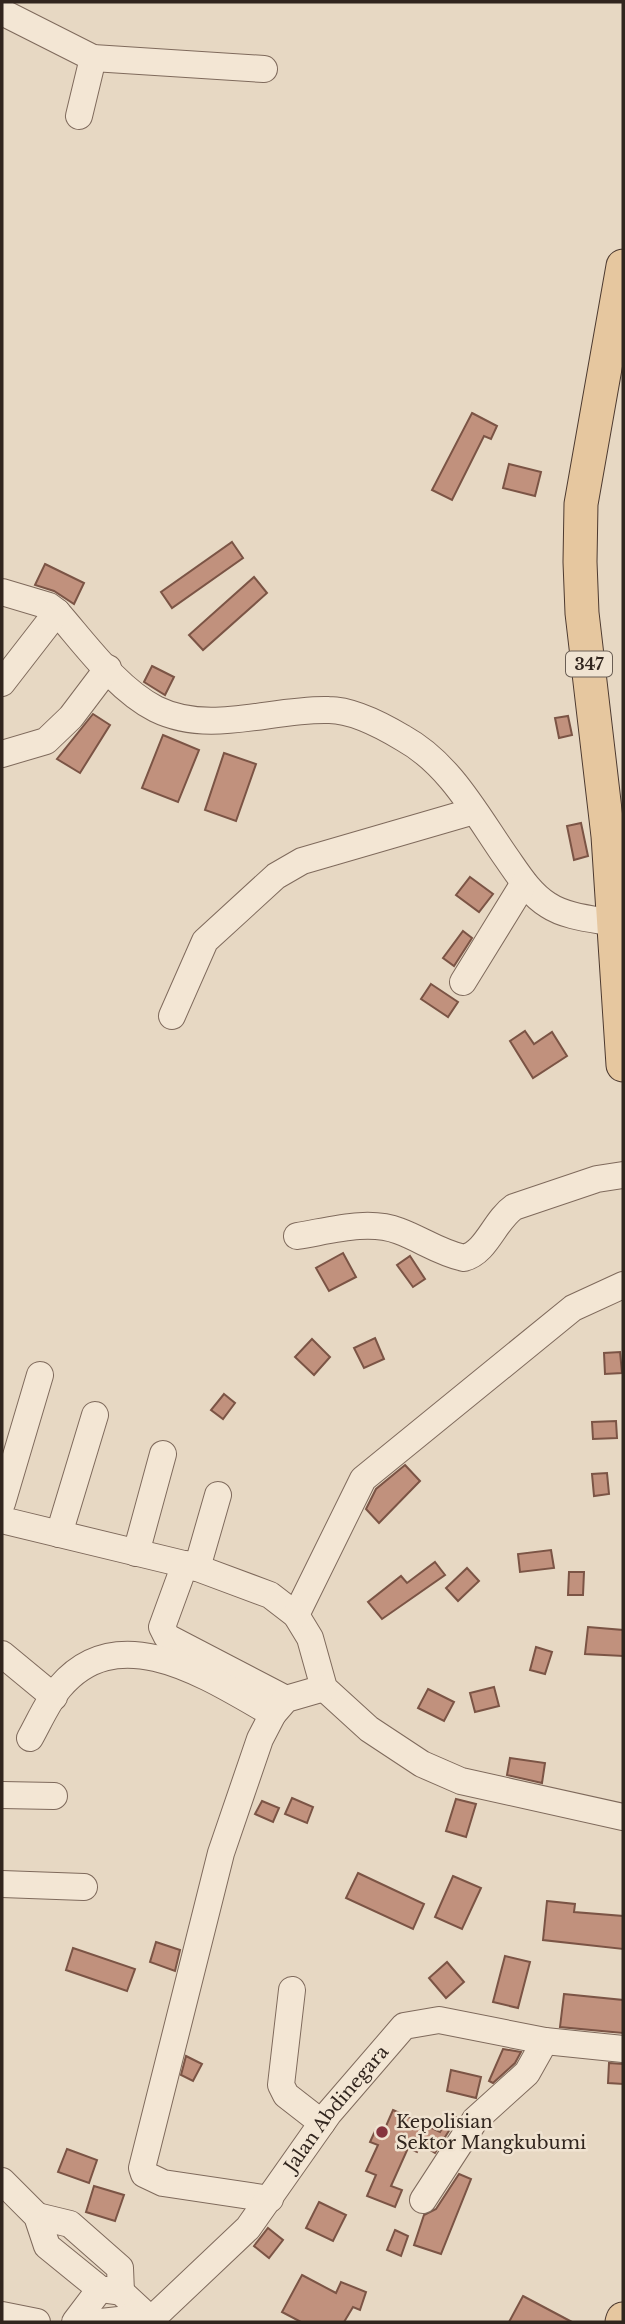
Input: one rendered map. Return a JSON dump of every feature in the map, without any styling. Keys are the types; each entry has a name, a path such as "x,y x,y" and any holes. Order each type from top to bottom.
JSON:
{"main road":[{"name":"347","path":"623,266 584,477 580,562 582,613 614,923 623,1065"}],"street":[{"path":"2,12 93,58 264,69"},
{"path":"79,116 93,58"},
{"path":"2,592 49,606 57,612 108,668 155,708 201,721 331,710 356,716 425,752 447,772 524,883 546,904 557,910 614,923"},
{"path":"2,683 57,612"},
{"path":"2,754 46,741 71,718 108,668"},
{"path":"173,1016 205,941 276,876 302,861 474,811"},
{"path":"463,982 524,883"},
{"path":"297,1236 360,1226 382,1226 397,1230 443,1253 464,1258 479,1250 505,1214 514,1207 597,1179 623,1175"},
{"path":"296,1615 363,1479 573,1308 623,1285"},
{"path":"2,1503 40,1374"},
{"path":"59,1534 95,1415"},
{"path":"136,1552 163,1454"},
{"path":"218,1495 191,1566 162,1627 167,1637 280,1707"},
{"path":"2,1520 191,1566 270,1595 296,1615 310,1638 324,1688 369,1729 432,1768 461,1781 623,1817"},
{"path":"30,1738 54,1696 81,1668 117,1653 175,1664 280,1707"},
{"path":"2,1654 54,1696"},
{"path":"270,2199 163,2183 144,2174 142,2168 220,1853 260,1739 280,1707 324,1688"},
{"path":"2,1796 54,1796"},
{"path":"2,1884 84,1887"},
{"path":"292,1990 281,2085 286,2095 322,2123"},
{"name":"Jalan Abdinegara","path":"155,2318 248,2228 322,2123 404,2026 439,2020 545,2041 623,2049"},
{"path":"424,2200 475,2120 527,2073 545,2041"},
{"path":"2,2181 37,2216 70,2224 120,2268 111,2291 75,2322"},
{"path":"111,2291 155,2318"},
{"path":"2,2315 37,2322"},
{"path":"101,2322 155,2318"}],"building":[{"path":"472,413 497,426 491,439 484,436 452,500 432,490"},
{"path":"509,464 541,472 535,496 503,488"},
{"path":"232,542 243,558 172,608 161,592"},
{"path":"45,564 84,583 74,604 54,591 35,585"},
{"path":"254,577 267,593 203,650 189,635"},
{"path":"152,666 174,677 165,695 144,682"},
{"path":"93,714 110,725 80,773 57,759"},
{"path":"568,716 572,735 559,738 555,718"},
{"path":"163,735 199,750 178,802 142,788"},
{"path":"224,753 256,764 236,821 205,810"},
{"path":"581,823 588,856 574,860 567,826"},
{"path":"470,877 493,894 479,912 456,895"},
{"path":"463,931 472,938 454,966 443,958"},
{"path":"431,984 458,1002 448,1017 421,999"},
{"path":"525,1031 534,1044 552,1032 567,1056 533,1078 510,1041"},
{"path":"343,1253 356,1277 329,1291 316,1268"},
{"path":"410,1256 425,1279 413,1287 397,1265"},
{"path":"375,1338 384,1359 364,1368 354,1348"},
{"path":"312,1339 330,1357 314,1375 295,1357"},
{"path":"620,1352 622,1373 605,1374 604,1353"},
{"path":"224,1394 235,1403 223,1419 211,1410"},
{"path":"616,1421 617,1438 593,1439 592,1422"},
{"path":"405,1465 420,1481 379,1523 366,1509 376,1489"},
{"path":"607,1473 609,1494 594,1496 592,1474"},
{"path":"551,1550 554,1568 520,1572 518,1554"},
{"path":"435,1562 445,1575 382,1619 368,1602 401,1576 407,1583"},
{"path":"467,1568 479,1581 458,1601 446,1588"},
{"path":"569,1572 584,1572 583,1595 568,1595"},
{"path":"588,1627 623,1630 623,1656 585,1654"},
{"path":"536,1647 552,1652 545,1674 530,1670"},
{"path":"494,1687 499,1706 475,1712 470,1693"},
{"path":"428,1689 454,1702 444,1721 418,1708"},
{"path":"510,1758 545,1763 542,1783 507,1775"},
{"path":"292,1798 313,1807 307,1823 285,1814"},
{"path":"456,1799 476,1804 466,1837 446,1831"},
{"path":"262,1801 279,1808 273,1822 255,1814"},
{"path":"358,1873 424,1904 413,1929 346,1898"},
{"path":"453,1876 481,1888 462,1929 435,1917"},
{"path":"547,1901 575,1904 574,1912 623,1916 623,1949 543,1940"},
{"path":"156,1942 180,1950 175,1971 150,1962"},
{"path":"73,1948 135,1969 127,1991 66,1970"},
{"path":"505,1956 530,1962 518,2008 493,2002"},
{"path":"447,1962 464,1982 446,1998 429,1978"},
{"path":"564,1994 623,2000 623,2033 560,2027"},
{"path":"503,2049 521,2052 515,2063 493,2083 489,2081"},
{"path":"186,2056 202,2064 193,2081 181,2075"},
{"path":"609,2063 623,2064 623,2084 608,2083"},
{"path":"451,2070 481,2077 476,2098 447,2091"},
{"path":"393,2110 440,2132 451,2114 457,2118 435,2153 420,2144 417,2152 408,2148 391,2186 402,2190 395,2207 367,2196 376,2175 366,2171 378,2145 370,2142 376,2129 383,2133"},
{"path":"67,2149 97,2160 89,2183 58,2172"},
{"path":"459,2174 471,2179 441,2254 414,2245 424,2215 436,2209"},
{"path":"94,2186 124,2195 115,2221 86,2212"},
{"path":"319,2202 346,2215 333,2241 306,2228"},
{"path":"268,2228 283,2240 269,2258 254,2246"},
{"path":"395,2230 408,2236 401,2256 387,2250"},
{"path":"302,2275 336,2293 341,2282 366,2292 360,2310 353,2307 344,2322 301,2322 282,2312"},
{"path":"523,2296 572,2322 509,2322"}],"place":[{"name":"Kepolisian Sektor Mangkubumi","path":"382,2132"}]}
